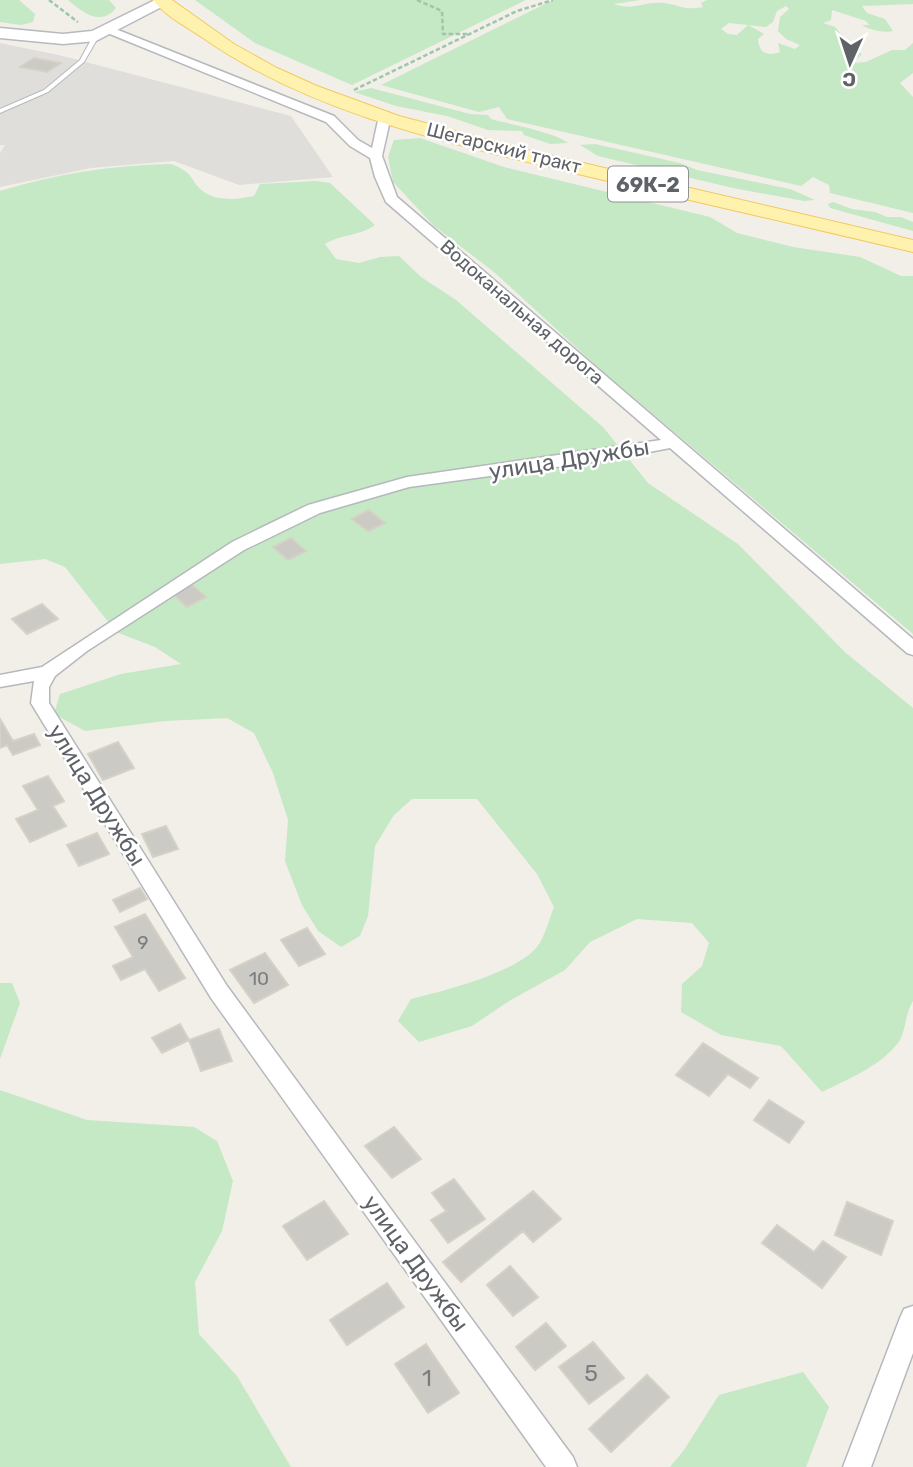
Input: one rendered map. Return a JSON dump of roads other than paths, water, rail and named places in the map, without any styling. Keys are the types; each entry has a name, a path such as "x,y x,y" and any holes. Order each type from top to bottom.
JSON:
{"main road":[{"name":"Шегарский тракт","path":"162,1 213,38 269,71 334,99 385,116 511,152 913,246"}],"street":[{"path":"0,33 62,40 102,33 162,1"},
{"path":"102,33 330,119 354,143 376,156 385,116"},
{"name":"Водоканальная дорога","path":"376,156 381,177 391,199 913,649"},
{"name":"улица Дружбы","path":"563,1467 219,992 40,703 40,687 47,672 81,647 238,546 314,509 407,482 607,455 672,443"},
{"path":"0,681 47,672"},
{"path":"857,1467 913,1318"}],"lane":[{"path":"0,111 46,91 82,61 102,33"}]}
